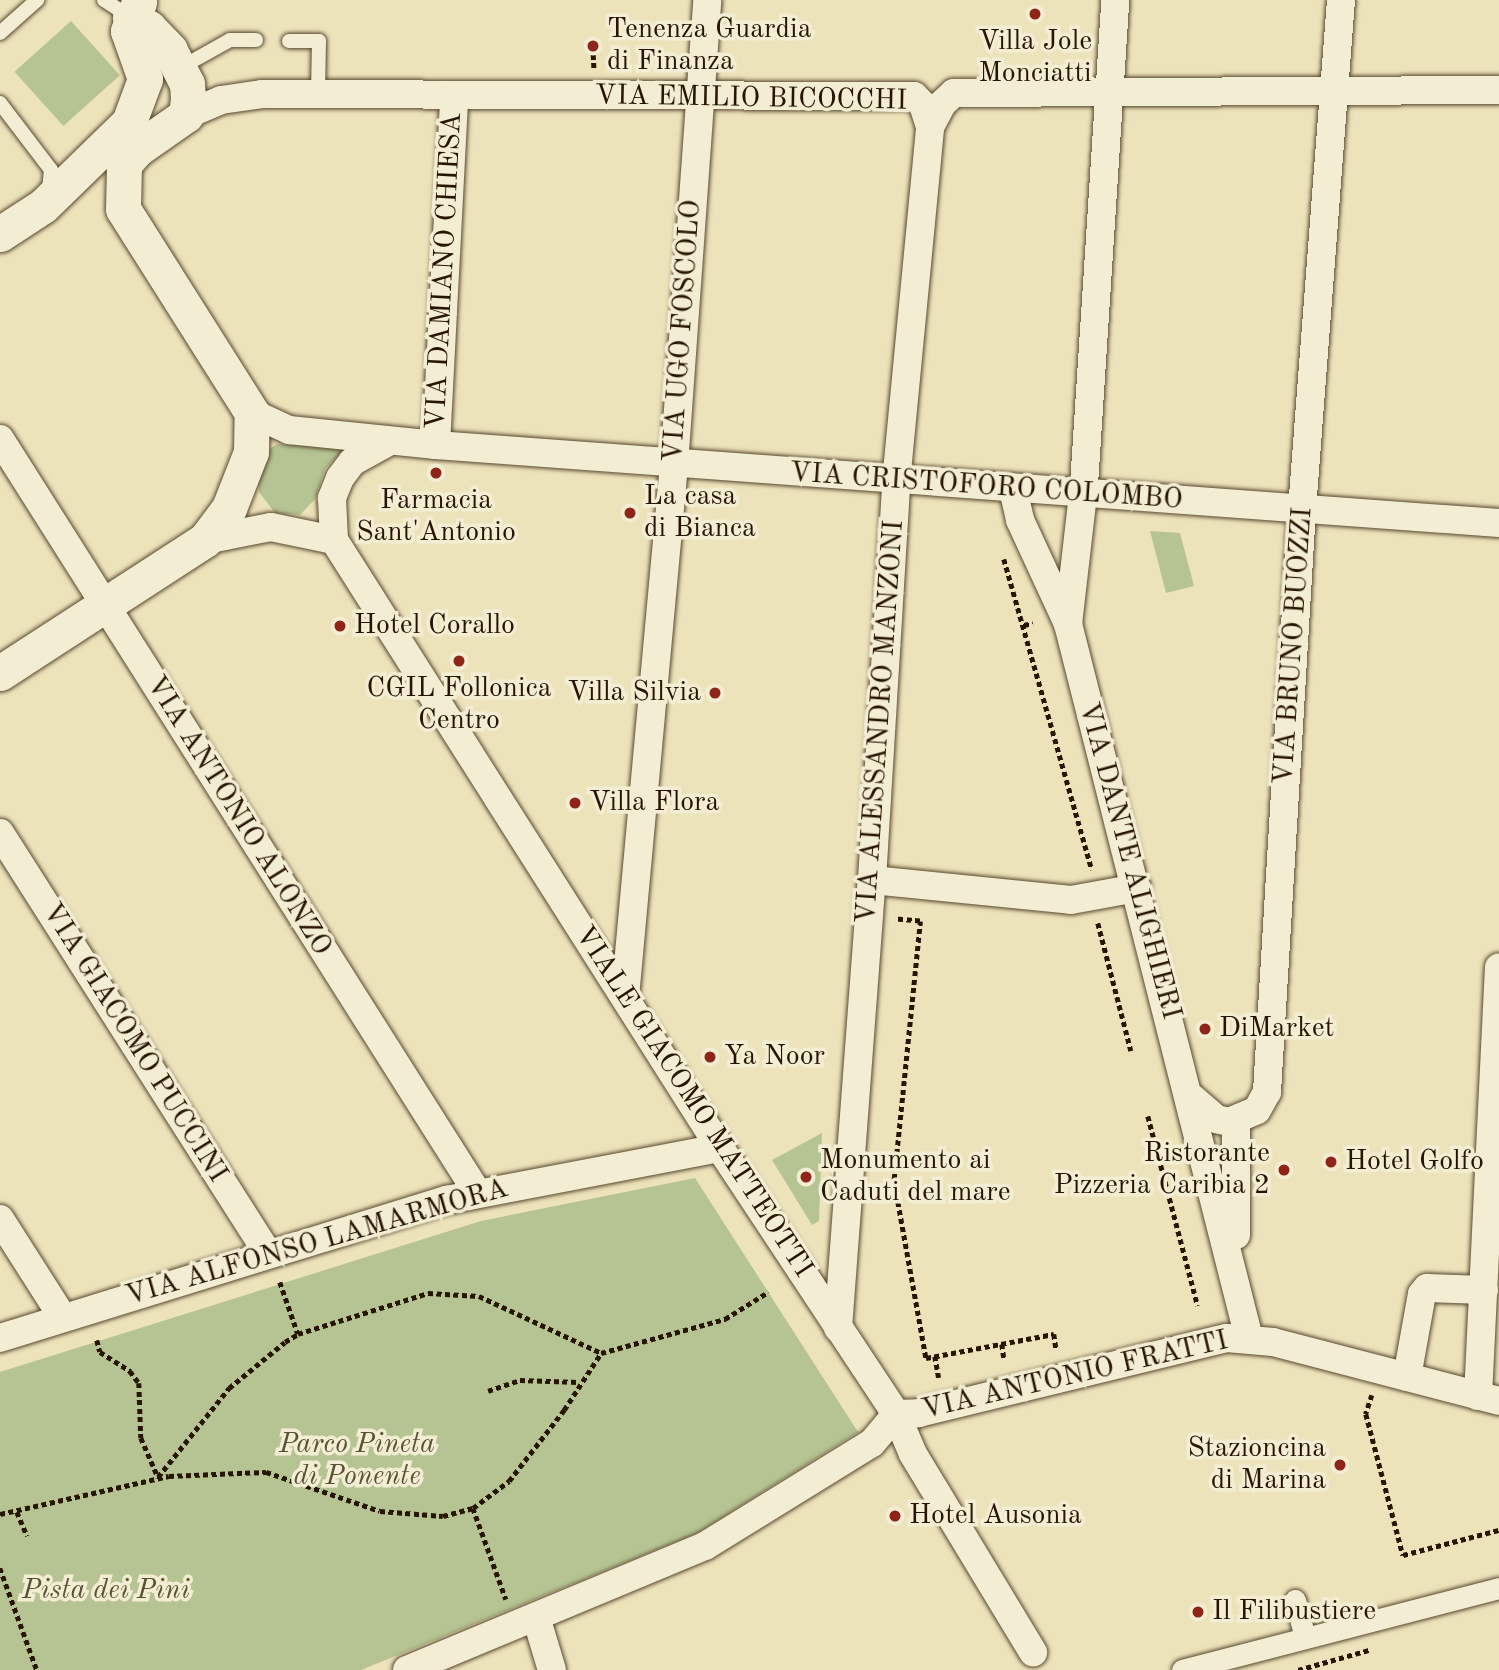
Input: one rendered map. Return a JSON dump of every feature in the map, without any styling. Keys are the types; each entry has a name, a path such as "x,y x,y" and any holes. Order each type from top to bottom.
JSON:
{"street":[{"name":"VIA UGO FOSCOLO","path":"625,997 674,464 707,0"},
{"name":"VIA DANTE ALIGHIERI","path":"1068,624 1083,494 1115,0"},
{"name":"VIA BRUNO BUOZZI","path":"1236,1121 1258,1110 1267,1092 1302,509 1342,0"},
{"path":"134,9 180,68 187,84 186,115"},
{"path":"0,234 43,205 121,133 143,91 144,71 130,39 134,9"},
{"name":"VIA EMILIO BICOCCHI","path":"930,127 942,103 954,93 1499,90"},
{"path":"143,91 163,112 186,115"},
{"name":"VIA EMILIO BICOCCHI","path":"186,115 228,98 318,95 699,98 914,96 923,105 930,127"},
{"name":"VIA DAMIANO CHIESA","path":"436,445 454,97"},
{"path":"123,209 124,164 136,150 186,115"},
{"name":"VIA ALESSANDRO MANZONI","path":"838,1328 838,1280 855,1107 872,880 896,482 930,127"},
{"path":"43,205 85,195 102,197 123,209 252,413 254,436 244,478 205,540"},
{"name":"VIA CRISTOFORO COLOMBO","path":"252,413 289,430 390,441 896,482 1499,523"},
{"name":"VIA ANTONIO ALONZO","path":"0,439 477,1192"},
{"path":"0,673 205,540 271,527 334,540 332,498 340,478 352,462 390,441"},
{"name":"VIA DANTE ALIGHIERI","path":"1013,489 1020,520 1068,624 1191,1097 1249,1338"},
{"name":"VIALE GIACOMO MATTEOTTI","path":"334,540 720,1148 896,1414 913,1454 1038,1661"},
{"name":"VIA GIACOMO PUCCINI","path":"0,833 268,1254"},
{"path":"872,880 1071,900 1137,888"},
{"path":"1489,1398 1484,1290 1499,968"},
{"path":"1191,1097 1216,1119 1236,1121 1236,1276"},
{"name":"VIA ALFONSO LAMARMORA","path":"0,1338 477,1192 720,1148"},
{"path":"0,1219 63,1318"},
{"path":"810,1285 825,1287 838,1280"},
{"path":"1407,1377 1422,1294 1427,1288 1484,1290"},
{"name":"VIA ANTONIO FRATTI","path":"896,1414 919,1413 1201,1341 1249,1338 1489,1398"},
{"path":"407,1670 705,1546 872,1443 896,1414"},
{"path":"1182,1670 1499,1588"},
{"path":"1295,1600 1305,1638"},
{"path":"536,1617 552,1670"}],"lane":[{"path":"0,33 37,0"},
{"path":"180,68 230,40 256,40"},
{"path":"289,41 319,41 318,95"},
{"path":"0,103 51,170 43,205"}],"path":[{"path":"1000,545 1062,752 1096,885"},
{"path":"1024,625 1033,623"},
{"path":"1096,915 1131,1051"},
{"path":"914,921 920,921 894,1182 926,1358 1054,1334 1056,1348"},
{"path":"1148,1116 1198,1306"},
{"path":"280,1282 298,1334"},
{"path":"158,1477 229,1388 298,1334 428,1293 449,1291 505,1306 601,1353"},
{"path":"0,1514 158,1477 266,1472 380,1511 443,1516 473,1508 509,1481 564,1410 579,1382 601,1353 725,1320 768,1292"},
{"path":"97,1340 100,1352 130,1371 139,1383 141,1438 158,1477"},
{"path":"1002,1344 1004,1358"},
{"path":"935,1356 939,1378"},
{"path":"488,1391 520,1380 579,1382"},
{"path":"1369,1428 1403,1555 1499,1530"},
{"path":"473,1508 509,1609"},
{"path":"17,1511 27,1536"},
{"path":"0,1568 37,1670"},
{"path":"1298,1670 1369,1650"}],"green space":[{"path":"71,21 120,75 63,126 15,72"},
{"path":"277,444 344,449 325,469 315,499 300,515 275,513 259,492 258,480 267,451"},
{"path":"1150,531 1180,533 1194,586 1166,593"},
{"path":"822,1133 819,1221 812,1225 772,1160"},
{"name":"Parco Pineta di Ponente","path":"695,1178 858,1432 697,1533 361,1670 0,1670 0,1372 481,1221"}],"place":[{"name":"Villa Jole Monciatti","path":"1035,14"},
{"name":"Tenenza Guardia di Finanza","path":"593,46"},
{"name":"Farmacia Sant'Antonio","path":"436,473"},
{"name":"La casa di Bianca","path":"630,513"},
{"name":"Hotel Corallo","path":"340,626"},
{"name":"CGIL Follonica Centro","path":"459,661"},
{"name":"Villa Silvia","path":"715,693"},
{"name":"Villa Flora","path":"575,803"},
{"name":"DiMarket","path":"1205,1029"},
{"name":"Ya Noor","path":"710,1057"},
{"name":"Hotel Golfo","path":"1331,1162"},
{"name":"Ristorante Pizzeria Caribia 2","path":"1284,1170"},
{"name":"Monumento ai Caduti del mare","path":"806,1177"},
{"name":"Stazioncina di Marina","path":"1340,1465"},
{"name":"Hotel Ausonia","path":"895,1516"},
{"name":"Il Filibustiere","path":"1198,1612"}],"park label":[{"name":"Pista dei Pini","path":"106,1591"}]}
